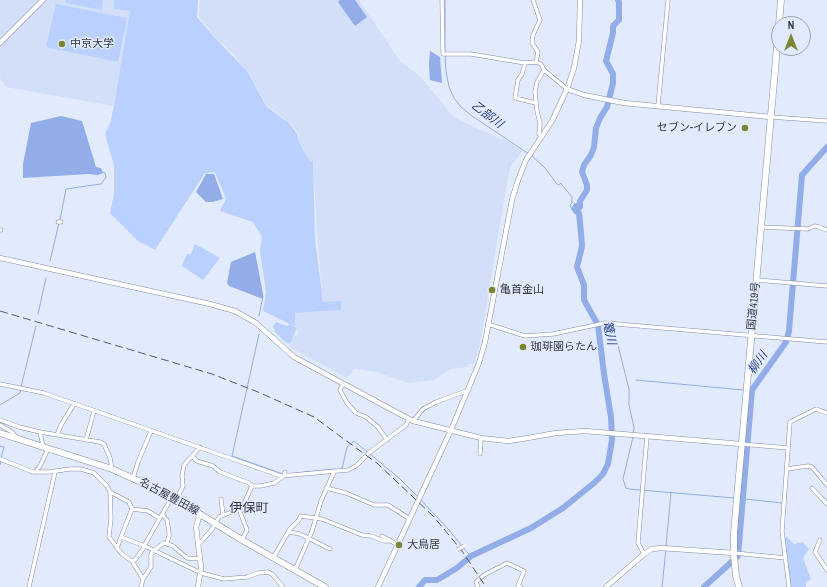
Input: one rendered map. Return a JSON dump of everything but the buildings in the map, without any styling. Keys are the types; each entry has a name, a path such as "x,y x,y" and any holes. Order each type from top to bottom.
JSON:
{"main road":[{"name":"国道419号","path":"780,16 781,0"},
{"name":"国道419号","path":"739,587 734,532 776,56"},
{"name":"名古屋豊田線","path":"0,433 112,469 133,478 172,497 242,540 326,587"}],"street":[{"path":"0,42 44,0"},
{"path":"442,0 443,54 450,53 486,56 525,63 536,62 541,64 544,70 568,88 584,95 619,102 827,121"},
{"path":"533,0 540,20 532,43 538,52 536,62"},
{"path":"378,587 451,430 480,363 512,200 521,172 529,156 552,121 568,88 579,41 580,0"},
{"path":"658,106 668,0"},
{"path":"525,63 522,74 518,80 516,98 536,103"},
{"path":"541,137 540,120 536,103 536,92 537,82 544,70"},
{"path":"762,227 798,228 808,230 815,226 827,230"},
{"path":"0,258 224,307 235,311 256,323 294,357 411,420 481,438 522,440 556,433 585,431 788,448"},
{"path":"757,280 827,286"},
{"path":"488,324 525,336 553,334 605,323 827,342"},
{"path":"0,384 44,394 151,431 284,474 348,470 356,466 370,452 423,410 436,402 469,390"},
{"path":"343,384 340,390 347,403 356,413 366,417 378,427 387,440"},
{"path":"57,435 74,404"},
{"path":"789,587 782,531 790,422 816,409 827,413"},
{"path":"86,440 94,411"},
{"path":"0,420 19,427 40,432 100,442 104,444 110,458 112,469"},
{"path":"0,425 16,436 17,439"},
{"path":"133,478 151,431"},
{"path":"35,472 40,466 45,448 40,432"},
{"path":"644,554 638,543 647,436"},
{"path":"480,454 481,438"},
{"path":"178,501 183,486 182,476 184,465 200,447"},
{"path":"192,456 197,460 213,466 220,472 252,486 261,486 274,483 284,474"},
{"path":"2,460 35,472 55,472 70,469 91,471 107,486 110,492 111,518 109,537 122,554 132,561 143,579"},
{"path":"91,471 94,464"},
{"path":"786,469 808,466 812,468 827,485"},
{"path":"29,587 55,472"},
{"path":"295,570 309,538 326,488 334,472"},
{"path":"198,544 216,524 219,517 239,509 244,504 252,486"},
{"path":"326,488 346,493 374,505 388,505 410,519"},
{"path":"812,488 826,504"},
{"path":"110,492 128,502 132,509"},
{"path":"132,561 135,560 153,532 159,518 172,497"},
{"path":"221,499 223,516"},
{"path":"132,509 148,511 159,518"},
{"path":"117,548 132,509"},
{"path":"239,509 247,530 242,540"},
{"path":"141,587 143,579 151,567 153,550 167,543 169,536 166,520 162,514"},
{"path":"198,587 200,559 196,527 200,514"},
{"path":"273,558 301,516 315,518 362,535 371,536 384,541 390,541"},
{"path":"289,532 300,534 330,548"},
{"path":"382,536 398,545"},
{"path":"121,537 153,550 200,573 224,579 247,577 258,573 268,572 272,574 283,587"},
{"path":"820,540 815,552 827,570"},
{"path":"167,543 187,558 200,559"},
{"path":"457,550 464,546"},
{"path":"606,587 644,554 652,549 661,548 735,556 786,558"},
{"path":"478,587 476,582 484,575 507,563 524,571 518,586 520,587"}],"shaded area":[{"name":"中京大学","path":"0,0 114,0 114,9 130,11 113,106 6,87 0,78"},
{"path":"66,0 103,0 102,10 66,3"},
{"path":"114,0 198,0 197,17 247,71 267,107 289,123 297,134 300,144 310,162 313,161 315,239 323,302 341,301 341,310 295,313 295,326 291,325 297,328 290,344 284,341 275,332 273,326 276,322 287,326 290,324 263,311 266,292 260,250 262,237 253,222 220,211 226,199 215,172 205,173 155,250 138,241 110,213 114,194 114,166 105,134 111,121 130,11 114,9"},
{"path":"200,0 359,0 400,61 421,77 451,114 457,119 507,141 523,151 510,167 479,348 474,364 469,364 467,367 451,369 434,380 408,383 376,372 354,369 347,378 289,347 294,336 298,335 298,328 295,326 295,313 341,310 323,302 313,161 310,162 300,143 298,134 292,125 267,105 247,71 235,56 215,37 199,17"},
{"path":"340,0 355,0 367,17 355,26 338,2"},
{"path":"56,4 127,18 118,62 46,47"},
{"path":"430,51 440,57 442,83 430,80"},
{"path":"61,116 82,121 96,167 101,168 103,173 98,175 88,174 23,178 23,164 31,123"},
{"path":"206,174 214,174 223,199 213,202 206,202 196,192"},
{"path":"195,244 220,258 203,280 182,266 187,254 191,254"},
{"path":"255,252 263,299 229,286 227,283 231,262"},
{"path":"786,536 794,544 803,542 809,549 803,558 811,579 806,582 806,587 789,587"}],"waterway":[{"name":"乙部川","path":"445,0 446,71 449,87 454,98 461,107 472,116 529,154"},
{"name":"篭川","path":"419,587 425,580 437,580 457,568 471,556 531,528 563,508 594,483 603,474 608,464 612,440 611,417 598,325 584,300 584,285 577,267 582,246 579,213 575,208 576,206 580,207 580,201 587,190 587,185 582,172 584,165 591,155 594,147 596,128 607,107 613,83 613,74 606,61 613,33 613,26 619,20 618,0"},
{"name":"柳川","path":"704,587 738,556 752,390 786,342 789,331 802,175 827,147"},
{"name":"乙部川","path":"532,156 545,168 557,184 559,185 561,183 572,197 572,203 570,205 572,210 576,211"},
{"path":"60,220 66,189 101,184 106,177 105,173 102,172"},
{"path":"50,261 59,223"},
{"path":"38,314 46,278"},
{"path":"259,316 263,296"},
{"path":"21,387 36,326"},
{"path":"614,329 629,389 629,405 634,428 633,434"},
{"path":"259,334 232,456 283,474"},
{"path":"636,380 743,390"},
{"path":"0,405 20,393 21,390"},
{"path":"633,437 623,479 626,488 734,498"},
{"path":"342,469 347,447 354,441 367,452"},
{"path":"0,446 4,447 1,458"},
{"path":"370,454 399,478 418,497"},
{"path":"0,465 1,461"},
{"path":"296,473 335,469"},
{"path":"666,546 671,493"},
{"path":"420,499 462,546"},
{"path":"745,499 782,503"},
{"path":"464,549 471,556"},
{"path":"662,587 666,549"}],"railway":[{"path":"0,311 212,374 258,392 314,417 378,464 434,517 462,551 486,587"}],"place":[{"name":"中京大学","path":"62,44"},
{"name":"セブン-イレブン","path":"745,128"},
{"name":"亀首金山","path":"492,290"},
{"name":"珈琲園らたん","path":"523,347"},
{"name":"大鳥居","path":"399,545"}],"district":[{"name":"伊保町","path":"249,509"}]}
